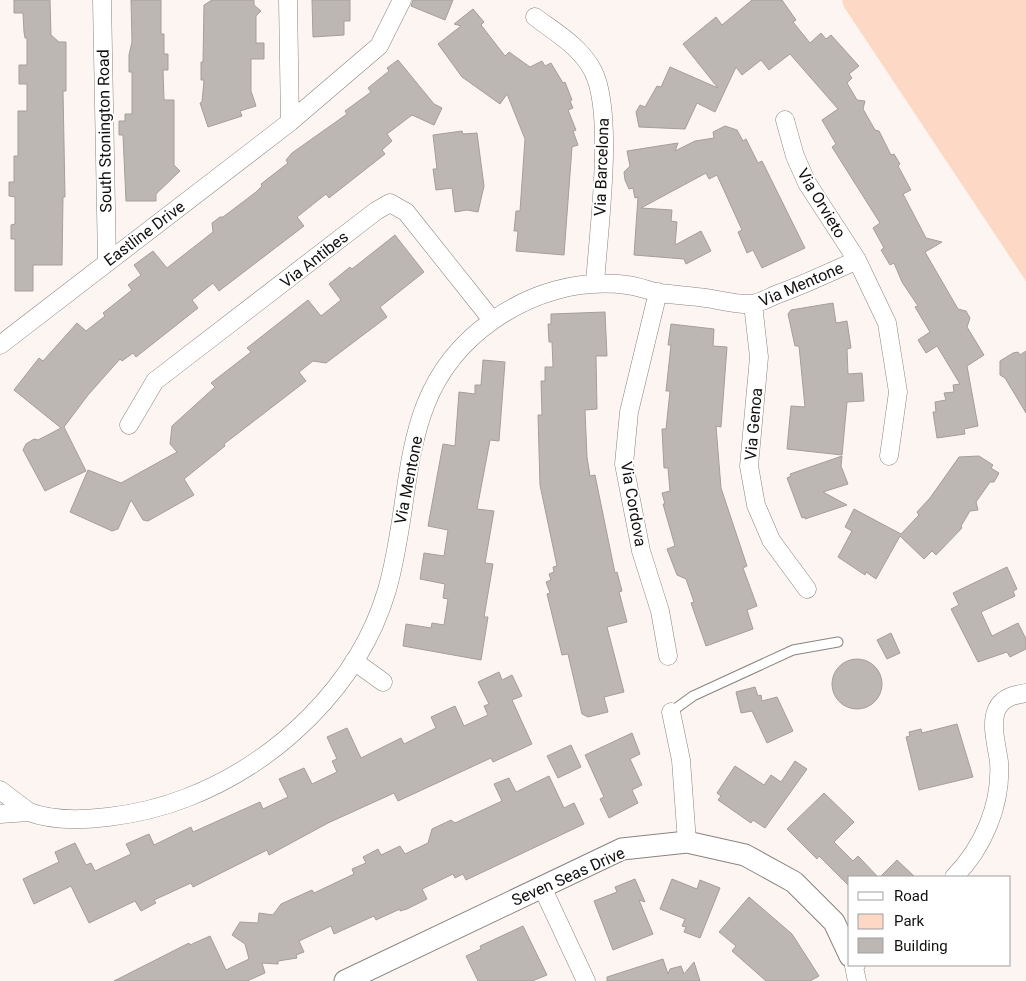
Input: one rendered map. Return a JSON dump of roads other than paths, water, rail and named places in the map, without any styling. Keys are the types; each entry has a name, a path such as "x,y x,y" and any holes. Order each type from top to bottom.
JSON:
{"street":[{"name":"South Stonington Road","path":"102,0 107,261"},
{"path":"288,0 290,122"},
{"name":"Eastline Drive","path":"0,345 290,122 379,46 402,0"},
{"name":"Via Barcelona","path":"535,17 574,46 593,72 602,105 605,142 595,284"},
{"name":"Via Orvieto","path":"785,120 795,156 807,182 857,260 887,323 898,392 889,456"},
{"name":"Via Antibes","path":"129,425 155,382 376,211 390,203 406,212 492,320"},
{"name":"Via Mentone","path":"0,790 29,812 43,817 96,818 164,807 226,780 255,762 330,698 373,627 386,592 422,411 434,381 450,357 469,338 492,320 532,297 557,288 595,284 628,284 658,292 753,304 857,260"},
{"name":"Via Cordova","path":"658,292 629,412 624,464 641,551 660,611 668,656"},
{"name":"Via Genoa","path":"753,304 759,356 750,466 756,505 771,540 807,589"},
{"path":"354,661 382,682"},
{"path":"955,876 979,845 996,800 999,765 994,721 998,708 1009,697 1026,693"},
{"path":"671,712 681,760 687,842"},
{"name":"Via Mentone","path":"0,814 29,812"},
{"name":"Seven Seas Drive","path":"345,981 622,849 687,842 745,854 794,882 834,922 848,954"},
{"path":"542,886 586,981"}],"lane":[{"path":"671,712 693,696 793,650 838,642"}]}
